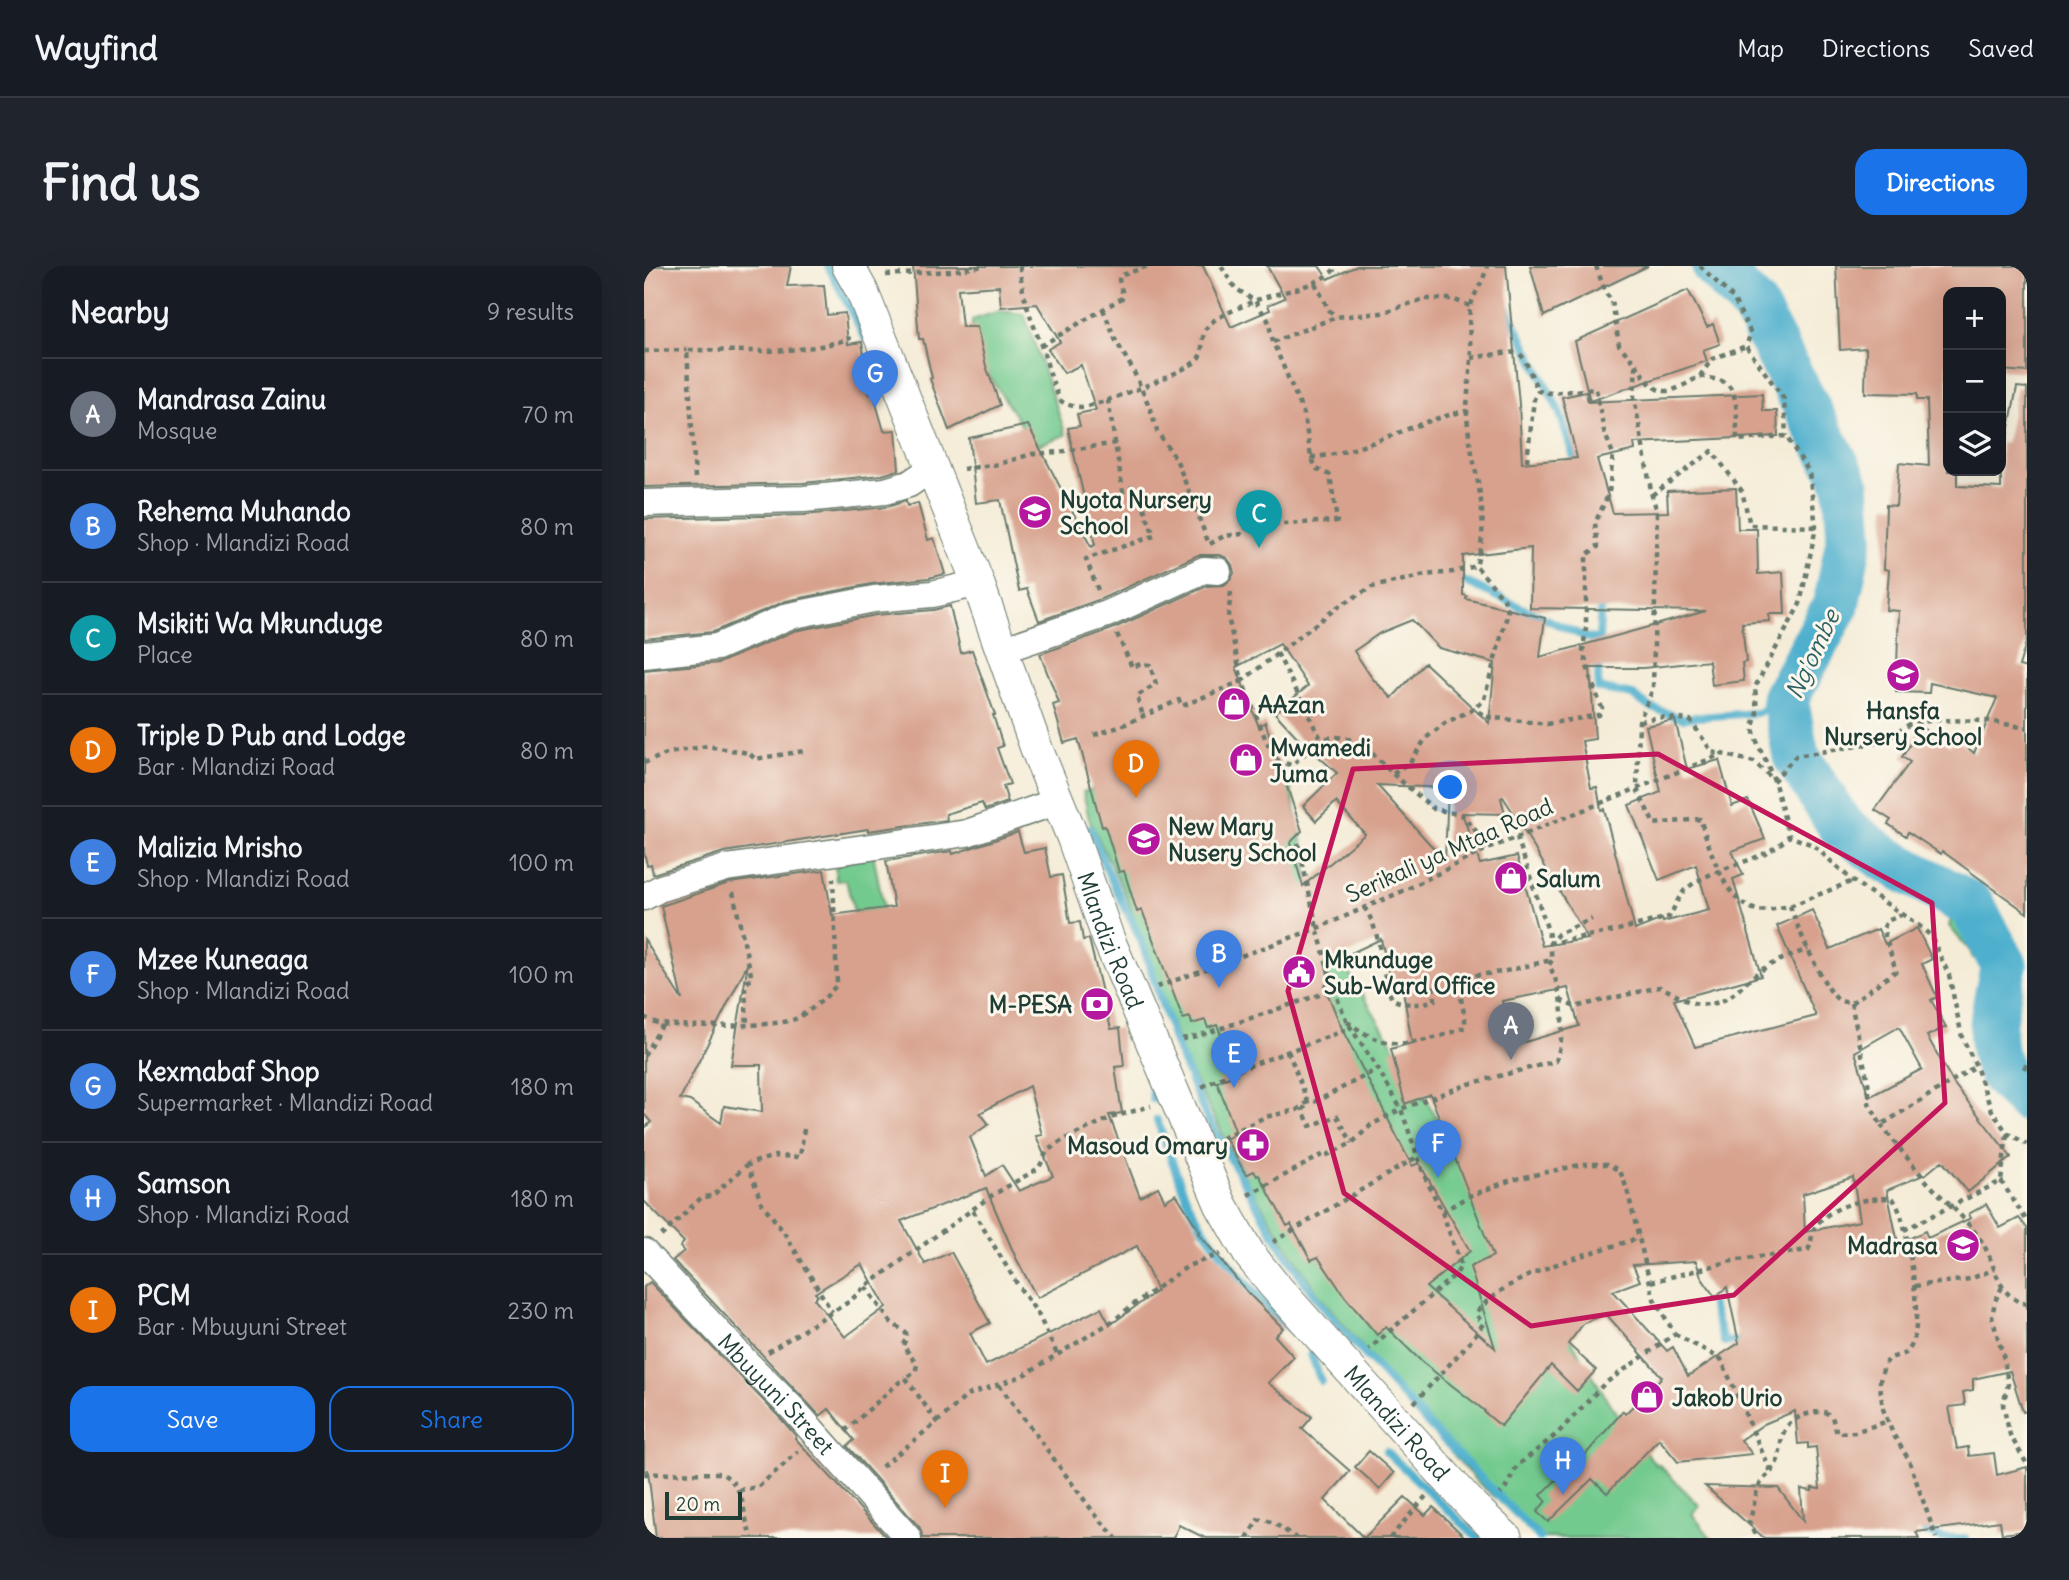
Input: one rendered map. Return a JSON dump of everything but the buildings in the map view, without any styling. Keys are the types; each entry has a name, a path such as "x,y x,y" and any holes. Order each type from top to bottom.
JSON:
{"street":[{"name":"Mlandizi Road","path":"851,271 862,291 978,583 1108,938 1221,1206 1245,1247 1345,1366 1474,1508 1506,1538"},
{"path":"644,503 803,499 885,491 909,484 931,470"},
{"path":"1002,650 1109,612 1204,570 1218,571"},
{"path":"644,655 717,648 789,616 874,598 932,594 978,583"},
{"path":"644,897 661,888 726,867 967,833 1058,801"},
{"name":"Mbuyuni Street","path":"651,1245 748,1364 793,1409 908,1538"}],"path":[{"path":"851,271 950,271 984,266"},
{"path":"1020,266 1024,303 1051,379 1061,401 1080,407 1108,400 1185,369 1201,355 1202,335 1216,318 1255,301 1315,283 1334,270 1335,266"},
{"path":"1041,346 1070,331 1123,295 1120,276 1148,266"},
{"path":"1209,544 1224,536 1243,534 1248,526 1337,521 1330,475 1317,469 1311,457 1304,415 1273,342 1268,320 1255,301 1235,288 1221,266"},
{"path":"1476,566 1483,542 1483,509 1467,411 1471,358 1470,306 1484,279 1487,266"},
{"path":"1596,266 1606,294 1612,300 1619,345 1636,364 1649,385 1661,391 1675,391 1700,376 1712,359 1746,346 1751,333 1733,298 1700,266"},
{"path":"1315,283 1324,303 1336,317"},
{"path":"1273,342 1336,317 1381,313 1424,299 1452,299 1470,306"},
{"path":"1103,309 1150,408 1157,431 1177,461 1218,571 1232,593 1227,617 1242,681 1270,750 1279,762 1292,765 1322,741 1336,738 1367,748 1434,809 1462,815 1476,831 1485,850"},
{"path":"644,351 786,349 832,344 877,328"},
{"path":"1746,346 1784,399 1786,436 1809,472 1816,527 1800,604 1755,687 1755,737 1774,780 1789,836"},
{"path":"687,350 696,503"},
{"path":"1471,358 1509,352 1520,354 1525,360 1538,391 1534,399 1527,461"},
{"path":"1636,364 1634,397 1651,496 1657,511 1653,689 1639,721 1637,789 1654,824 1700,820 1718,870 1735,897 1757,910 1790,906 1853,881"},
{"path":"1700,376 1724,382 1731,388 1735,397 1737,440 1786,436"},
{"path":"1474,709 1487,716 1547,724 1599,715 1602,708 1583,650 1586,628 1586,555 1598,547 1595,523 1609,493 1613,454 1604,431 1596,389 1549,393 1538,391"},
{"path":"1108,400 1123,491 1136,486 1154,536 1086,559 1099,591 1103,593 1132,667 1150,665 1156,684 1138,695 1143,716"},
{"path":"1311,457 1337,454 1415,424 1467,411"},
{"path":"931,470 986,467 1032,454 1116,443"},
{"path":"1651,496 1712,451 1742,491 1750,525 1816,527"},
{"path":"1394,774 1411,761 1426,738 1445,723 1474,709 1484,699 1508,612 1504,598 1476,566"},
{"path":"1094,734 1119,727 1179,700 1182,706 1242,681 1339,606 1372,587 1476,566"},
{"path":"1277,653 1322,741"},
{"path":"1639,721 1658,716 1690,720 1712,752 1754,762 1774,780"},
{"path":"1774,780 1797,755 1882,742 1910,724 1936,720 1989,721 2027,728"},
{"path":"644,763 669,753 707,746 750,752 755,759 804,751"},
{"name":"Serikali ya Mtaa Road","path":"1134,996 1317,928 1485,850 1722,754"},
{"path":"1549,943 1669,917 1684,890 1718,870 1778,847 1789,836"},
{"path":"1789,836 1813,845 1853,881 1931,936 1949,975 1962,1037 1976,1066 1991,1109 2007,1133 2027,1144"},
{"path":"1221,1206 1250,1194 1324,1154 1325,1156 1352,1143 1371,1125 1401,1110 1469,1084 1556,1060 1562,1029 1559,1000 1549,965 1552,960 1548,931 1517,837"},
{"path":"1298,844 1334,990 1347,1022 1401,1110 1461,1265 1457,1273 1345,1366"},
{"path":"644,1017 663,1024 747,1025 794,1019 836,987 837,951 831,852"},
{"path":"726,867 737,905 752,979 747,982 745,988 747,1025"},
{"path":"1790,906 1801,937 1830,990 1839,1000 1851,1003 1896,971 1883,929 1887,921 1902,915"},
{"path":"1364,907 1376,932 1385,984 1392,999 1412,1005 1436,1000 1433,985 1444,979 1502,972 1552,960"},
{"path":"1549,943 1558,934 1591,919"},
{"path":"1559,1000 1575,1007 1659,987 1689,1002 1718,1002 1730,998 1763,969 1808,948"},
{"path":"1347,1022 1369,1036 1393,1043 1412,1042 1456,1031 1465,1027 1457,979"},
{"path":"1153,1040 1174,1040 1200,1035 1334,990"},
{"path":"1851,1003 1869,1087 1868,1103 1881,1125 1928,1183 1965,1218 1989,1254 2002,1286 2014,1301 2027,1304"},
{"path":"644,1055 663,1024"},
{"path":"748,1364 850,1301 865,1287 991,1196 1039,1168 1047,1151 1063,1140 1111,1118 1176,1098 1233,1072 1351,1028"},
{"path":"1288,1051 1308,1102"},
{"path":"2024,1069 2027,1063"},
{"path":"1881,1125 1976,1066"},
{"path":"1197,1151 1265,1117 1297,1110 1308,1102 1317,1101 1378,1069"},
{"path":"1308,1102 1303,1110 1310,1126 1337,1116 1352,1143"},
{"path":"651,1245 702,1197 712,1196 748,1164 775,1156 800,1157 803,1129"},
{"path":"2007,1133 2001,1181 2027,1221"},
{"path":"860,1484 968,1395 1022,1376 1113,1321 1188,1266 1245,1247 1277,1240 1417,1157"},
{"path":"748,1164 761,1202 785,1234 832,1312"},
{"path":"1442,1212 1467,1197 1511,1180 1584,1164 1607,1164 1620,1171 1627,1189 1654,1299 1675,1334 1721,1359 1771,1472"},
{"path":"1904,1230 2001,1181"},
{"path":"1651,1282 1732,1261 1808,1250 1813,1230 1822,1217 1845,1205 1880,1198 1893,1199 1904,1230 1915,1286 1916,1332 1906,1353 1890,1358 1884,1365 1880,1381 1883,1409 1898,1445 1909,1460 1922,1504 1936,1538"},
{"path":"973,1211 1038,1314 1057,1354"},
{"path":"1395,1420 1412,1406 1470,1342 1483,1324 1476,1314 1484,1302 1502,1289 1570,1259 1639,1236"},
{"path":"1915,1286 1970,1279 1995,1269"},
{"path":"2002,1286 1994,1301 1992,1317 2008,1384 2003,1405 2010,1434 2027,1464"},
{"path":"739,1490 758,1487 820,1441 843,1433 905,1377 915,1373 917,1366 903,1345 906,1333 891,1322 865,1287"},
{"path":"1474,1508 1505,1489 1517,1466 1558,1433 1604,1384 1675,1334"},
{"path":"905,1377 937,1422"},
{"path":"999,1385 1116,1538"},
{"path":"1756,1538 1749,1521 1754,1508 1754,1495 1760,1482 1780,1460 1784,1430 1797,1417 1825,1412 1832,1416 1837,1433 1855,1432 1888,1421"},
{"path":"644,1474 719,1473 729,1476 739,1490 747,1528 752,1538"},
{"path":"1390,1538 1445,1474"},
{"path":"1247,1538 1258,1520 1270,1522 1296,1538"}],"highlighted area":[{"path":"1658,754 1932,903 1945,1103 1734,1295 1531,1326 1344,1193 1288,991 1353,769"}],"green space":[{"path":"1000,311 1024,314 1066,435 1035,446 972,349 972,320"},
{"path":"1276,767 1290,785 1310,889 1332,944 1611,1406 1656,1465 1700,1506 1692,1514 1711,1538 1542,1538 1475,1480 1321,1298 1248,1183 1187,1065 1127,898 1089,819 1083,792 1121,781"},
{"path":"873,853 884,910 854,912 846,880 836,881 835,869 841,861"},
{"path":"1959,913 1967,916 1977,927 1970,941 1980,946 1978,957 1973,958 1949,926 1952,916"}],"waterway":[{"path":"828,266 865,338"},
{"name":"Ng'ombe","path":"1715,266 1754,306 1846,483 1850,536 1836,605 1785,699 1796,756 1841,826 1884,858 1971,905 2004,965 1993,1020 1997,1062 2003,1075 2027,1099"},
{"path":"1507,308 1559,411 1577,466"},
{"path":"1455,577 1585,637 1599,640 1598,688 1633,695 1649,707 1682,718 1757,713 1785,699"},
{"path":"1599,640 1601,602"},
{"path":"1090,828 1141,940 1175,1043 1205,1114 1281,1247 1316,1298 1346,1334 1428,1424 1540,1538"},
{"path":"1151,1073 1153,1099"},
{"path":"1157,1120 1188,1201 1208,1235 1252,1290 1297,1335"},
{"path":"1712,1306 1724,1342 1747,1340"},
{"path":"1311,1354 1321,1381"},
{"path":"1386,1451 1478,1538"},
{"path":"1923,1520 1925,1531 1942,1538 1965,1538"}],"place":[{"name":"Kexmabaf Shop","path":"875,408"},
{"name":"Nyota Nursery School","path":"1035,512"},
{"name":"Msikiti Wa Mkunduge","path":"1259,548"},
{"name":"Hansfa Nursery School","path":"1903,675"},
{"name":"AAzan","path":"1234,704"},
{"name":"Mwamedi Juma","path":"1246,760"},
{"name":"Triple D Pub and Lodge","path":"1136,798"},
{"name":"New Mary Nusery School","path":"1144,839"},
{"name":"Salum","path":"1511,878"},
{"name":"Mkunduge Sub-Ward Office","path":"1299,972"},
{"name":"Rehema Muhando","path":"1219,988"},
{"name":"M-PESA","path":"1097,1004"},
{"name":"Mandrasa Zainu","path":"1511,1060"},
{"name":"Malizia Mrisho","path":"1234,1088"},
{"name":"Masoud Omary","path":"1253,1145"},
{"name":"Mzee Kuneaga","path":"1438,1178"},
{"name":"Madrasa","path":"1963,1245"},
{"name":"Jakob Urio","path":"1647,1397"},
{"name":"Samson","path":"1563,1495"},
{"name":"PCM","path":"945,1508"}]}
